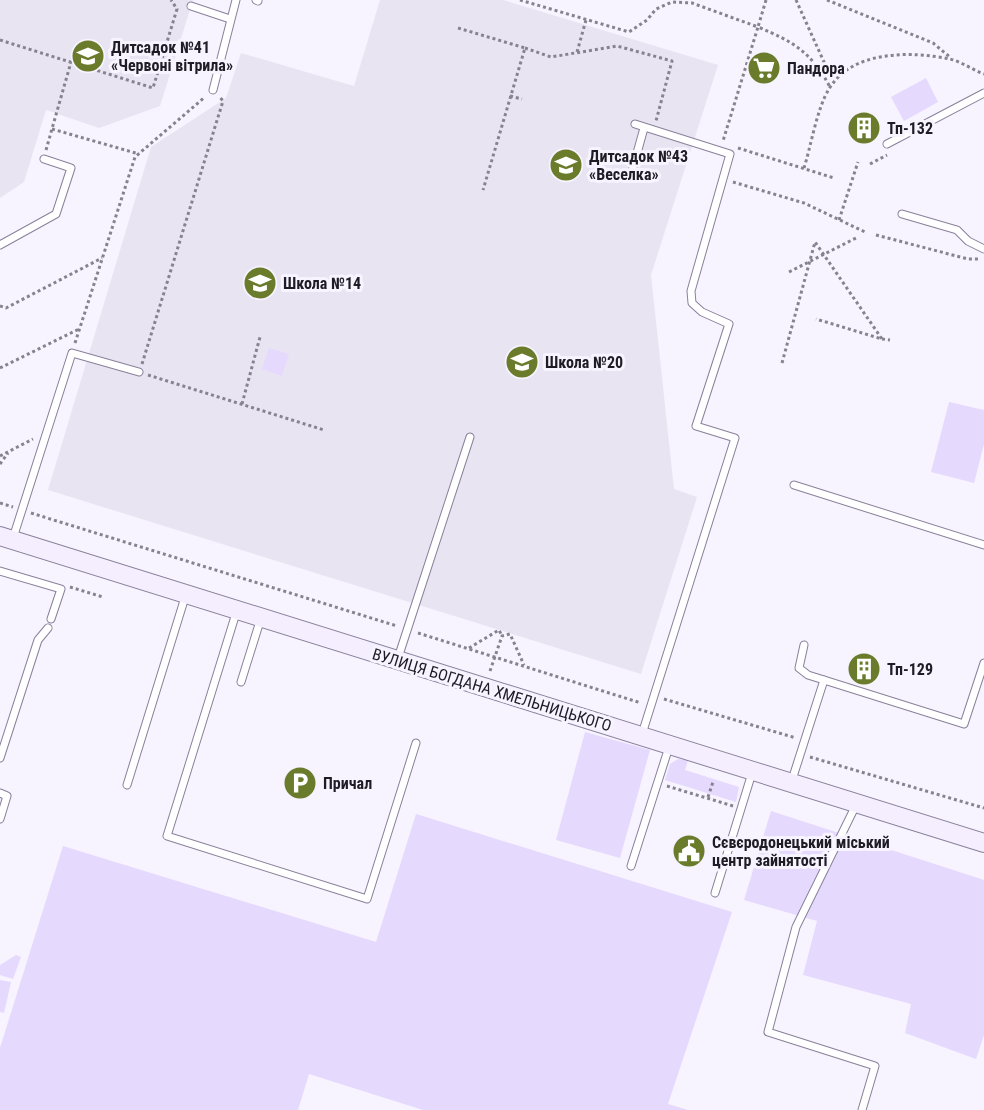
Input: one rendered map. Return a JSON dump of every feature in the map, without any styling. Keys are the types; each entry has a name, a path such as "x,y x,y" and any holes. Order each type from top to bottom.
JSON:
{"street":[{"name":"ВУЛИЦЯ БОГДАНА ХМЕЛЬНИЦЬКОГО","path":"6,538 984,843"}],"lane":[{"path":"213,90 236,0"},
{"path":"191,6 230,19"},
{"path":"887,144 984,93"},
{"path":"635,124 730,154 691,291 692,303 702,312 729,324 696,426 735,438 642,736"},
{"path":"632,171 644,128"},
{"path":"0,245 56,214 71,168 44,159"},
{"path":"902,214 957,230 968,241 984,249"},
{"path":"6,538 22,510 72,353 139,372"},
{"path":"398,660 470,437"},
{"path":"794,485 984,545"},
{"path":"0,571 61,589 51,619"},
{"path":"127,785 186,594"},
{"path":"237,610 167,836 367,899 416,743"},
{"path":"241,682 261,618"},
{"path":"0,758 38,640 48,628"},
{"path":"804,645 799,668 808,675 964,724 984,663"},
{"path":"791,783 824,680"},
{"path":"630,866 669,745"},
{"path":"715,893 753,771"},
{"path":"0,793 7,796 0,819"},
{"path":"857,803 796,927 768,1032 875,1066 862,1110"}],"path":[{"path":"0,40 153,88 177,9 171,0"},
{"path":"520,0 628,32 647,20 656,9 672,2 692,3 758,27 796,45 810,57 830,87"},
{"path":"692,3 695,0"},
{"path":"723,143 766,0"},
{"path":"796,0 833,82"},
{"path":"827,0 933,42 952,60"},
{"path":"578,52 586,20"},
{"path":"458,28 550,57 617,46 672,61 654,131"},
{"path":"483,190 525,48"},
{"path":"804,168 822,106 830,87 850,68 861,62 878,57 916,56 952,60 984,74"},
{"path":"44,159 71,62"},
{"path":"72,353 135,157 213,90 223,101 139,372 324,430"},
{"path":"510,96 522,99"},
{"path":"52,129 139,154"},
{"path":"733,146 834,178"},
{"path":"839,220 858,162"},
{"path":"723,179 804,203 865,232"},
{"path":"876,235 968,259 984,259"},
{"path":"789,272 856,238"},
{"path":"782,363 815,242 882,339"},
{"path":"0,306 6,308 102,258"},
{"path":"816,319 890,340"},
{"path":"0,368 79,329"},
{"path":"242,404 261,337"},
{"path":"0,456 48,431"},
{"path":"0,464 8,453"},
{"path":"0,503 651,706"},
{"path":"469,648 499,630 502,636 489,673"},
{"path":"502,636 510,634 525,666"},
{"path":"653,695 803,740"},
{"path":"800,753 984,808"},
{"path":"708,798 713,782"},
{"path":"657,783 741,808"}],"shaded area":[{"name":"Дитсадок №41 «Червоні вітрила»","path":"0,0 193,0 160,106 99,128 46,110 24,182 0,198"},
{"path":"380,0 503,0 718,65 651,275 674,489 697,497 641,674 48,490 151,147 226,98 241,53 354,86"},
{"path":"926,78 938,102 904,121 891,97"},
{"path":"269,348 289,354 282,376 262,369"},
{"path":"949,402 984,410 984,444 974,483 931,472"},
{"path":"585,732 650,750 620,858 556,840"},
{"path":"678,759 688,760 685,770 739,787 736,802 665,780 670,764"},
{"path":"771,811 984,880 984,1035 976,1059 905,1033 911,1004 803,975 817,921 744,900"},
{"path":"416,814 732,912 668,1104 688,1110 423,1110 309,1074 298,1110 0,1110 0,1048 63,846 376,942"},
{"path":"16,955 21,957 13,979 0,975 0,965"},
{"path":"0,980 11,982 4,1013 0,1012"}],"place":[{"name":"Дитсадок №41 «Червоні вітрила»","path":"88,56"},
{"name":"Пандора","path":"764,68"},
{"name":"Тп-132","path":"864,128"},
{"name":"Дитсадок №43 «Веселка»","path":"566,165"},
{"name":"Школа №14","path":"260,283"},
{"name":"Школа №20","path":"522,362"},
{"name":"Тп-129","path":"864,669"},
{"name":"Причал","path":"300,783"},
{"name":"Сєвєродонецький міський центр зайнятості","path":"689,851"}]}
